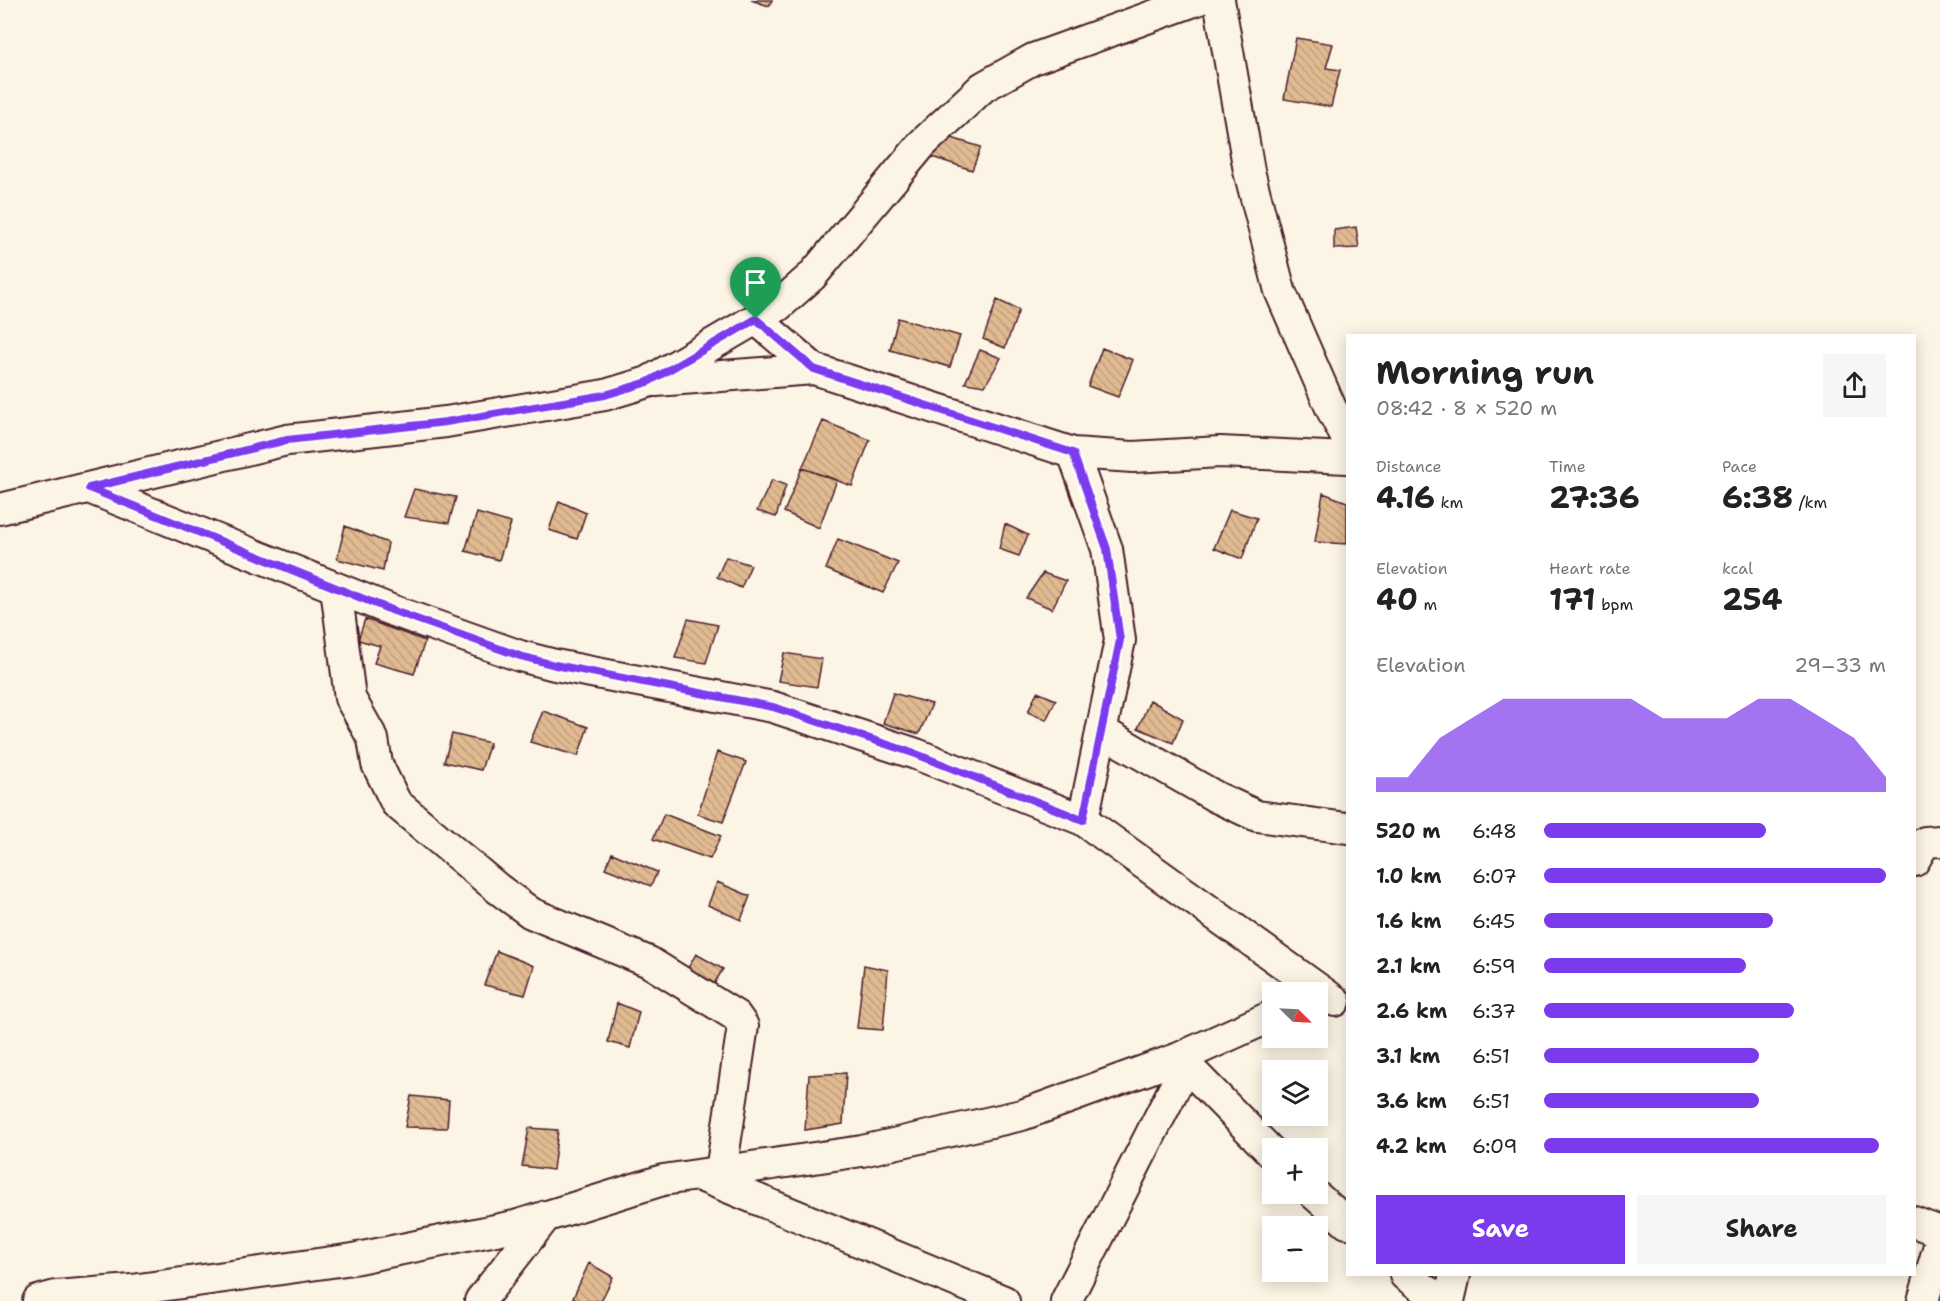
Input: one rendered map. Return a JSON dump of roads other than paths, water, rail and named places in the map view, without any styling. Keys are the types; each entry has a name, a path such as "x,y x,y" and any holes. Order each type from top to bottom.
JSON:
{"street":[{"path":"648,382 778,306 812,276 923,143 983,87 1033,59 1197,0"},
{"path":"1219,0 1249,171 1280,291 1346,437"},
{"path":"756,319 814,369"},
{"path":"0,509 287,440 446,422 605,395 648,382 814,369 1073,453 1133,457 1220,452 1346,458"},
{"path":"1073,453 1107,549 1120,640 1083,820"},
{"path":"89,488 391,610 520,656 555,665 773,707 916,754 1083,820 1333,1001"},
{"path":"336,588 350,698 373,739 377,764 396,802 497,888 531,913 649,962 736,1016 743,1026 709,1173"},
{"path":"1101,731 1216,797 1257,816 1346,828"},
{"path":"38,1301 56,1296 132,1290 353,1259 515,1226 663,1180 862,1151 1022,1115 1183,1061 1262,1021"},
{"path":"1183,1061 1262,1143"},
{"path":"1066,1301 1183,1061"},
{"path":"709,1173 1004,1301"},
{"path":"1325,1204 1346,1222"},
{"path":"480,1301 546,1216"},
{"path":"1916,1223 1940,1232"},
{"path":"1923,1301 1940,1242"},
{"path":"1406,1276 1441,1301"},
{"path":"1449,1301 1455,1276"}]}
